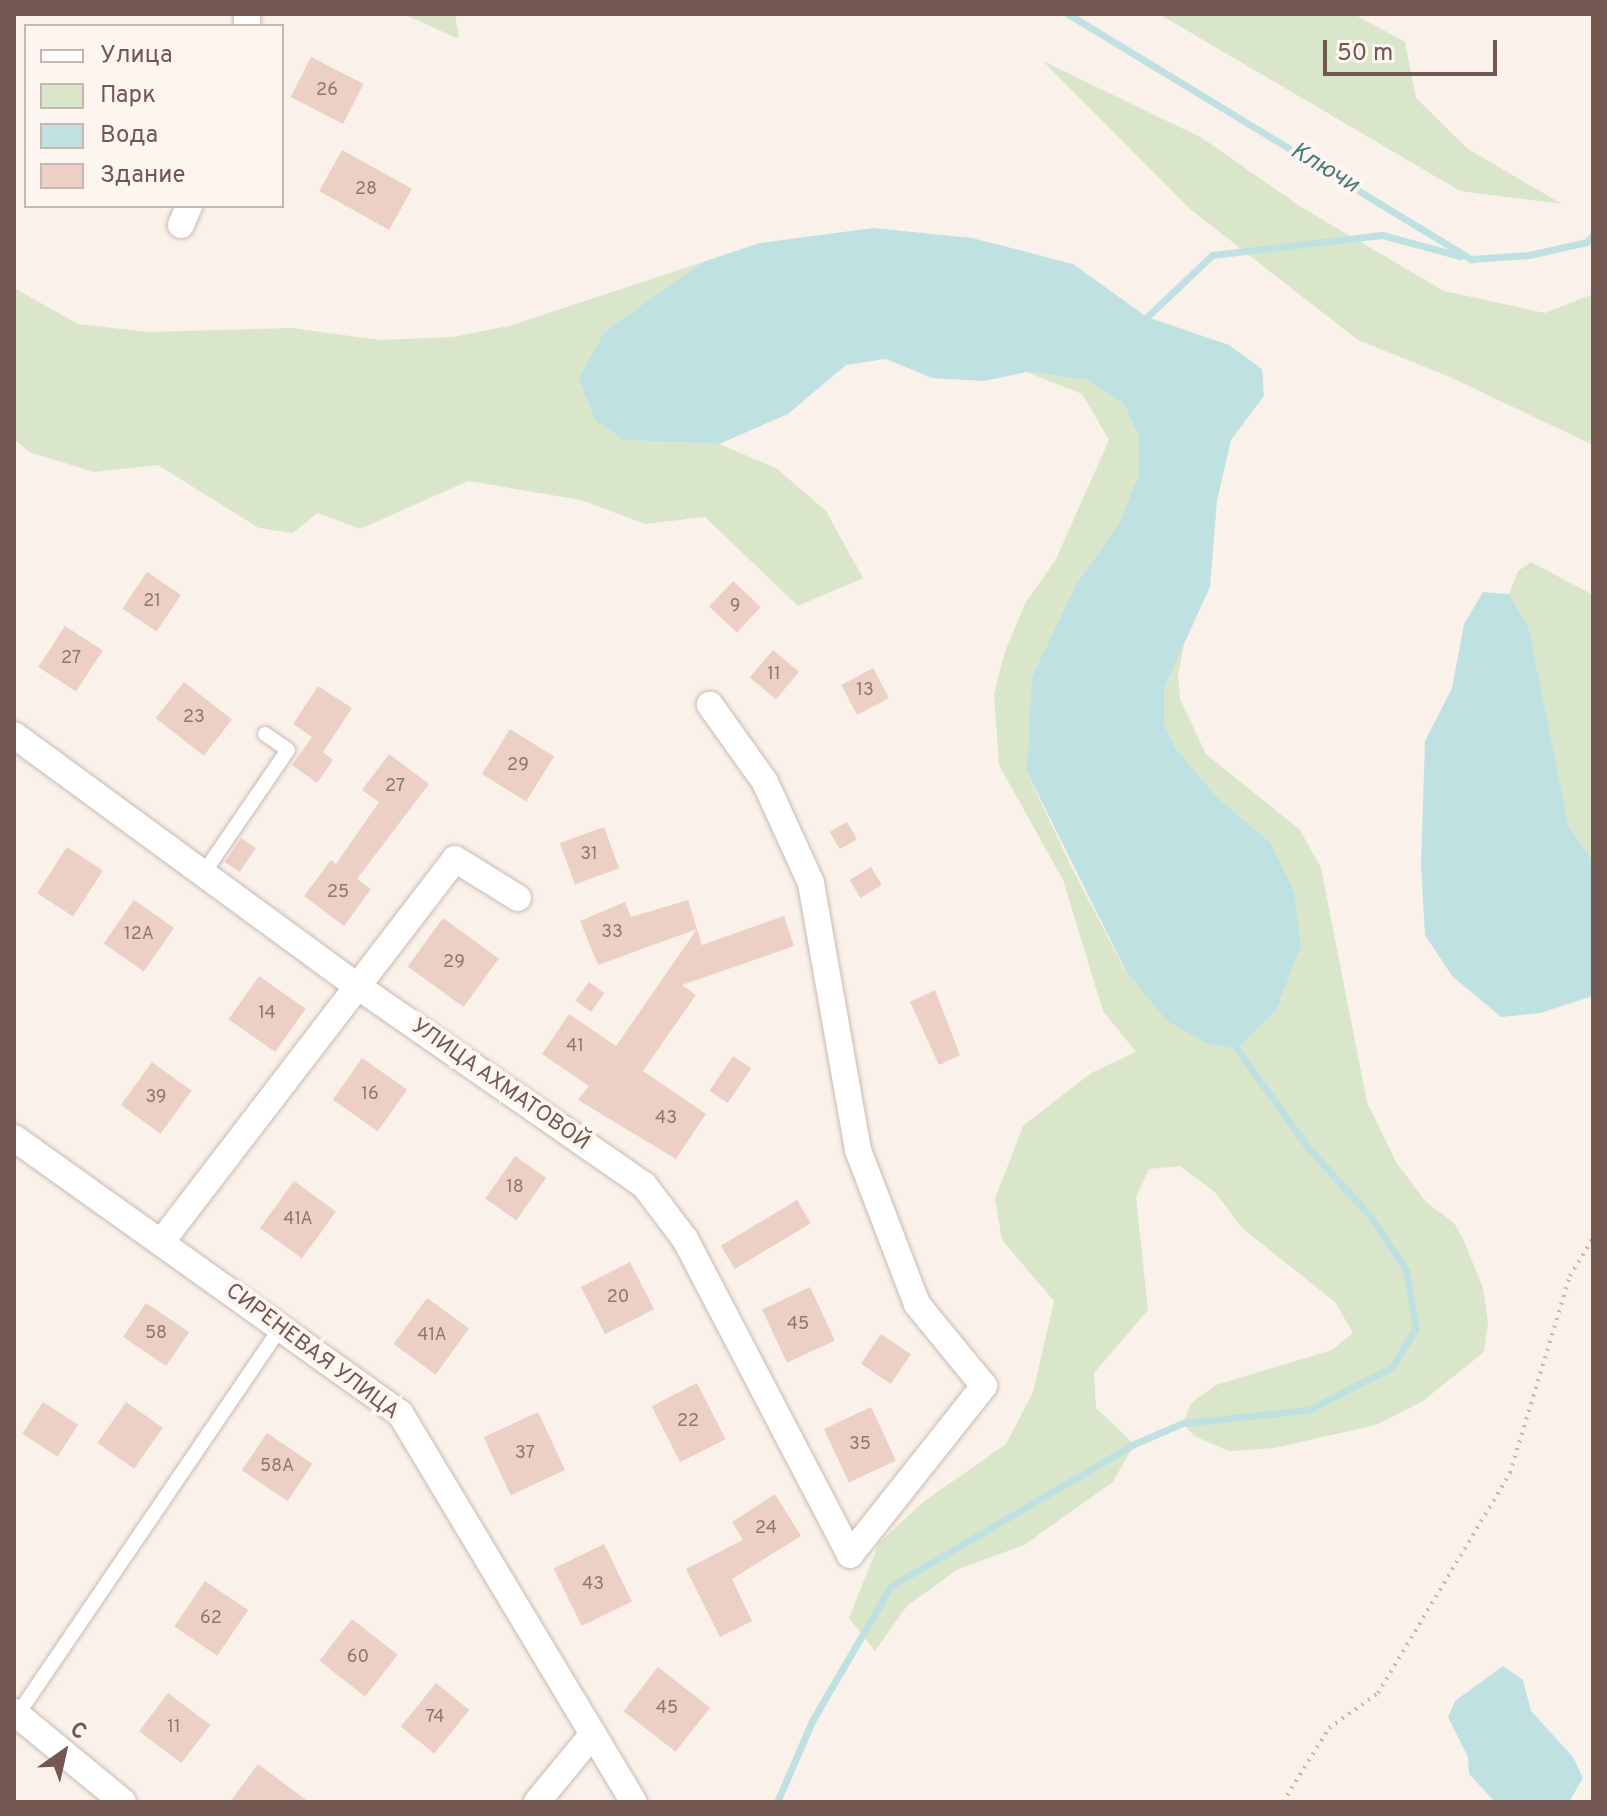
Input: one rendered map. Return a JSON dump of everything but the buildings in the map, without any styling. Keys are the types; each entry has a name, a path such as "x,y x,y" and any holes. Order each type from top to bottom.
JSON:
{"street":[{"name":"УЛИЦА АХМАТОВОЙ","path":"14,735 356,985 644,1185 685,1239 850,1555 984,1386 917,1304 858,1150 811,883 765,782 710,705"},
{"path":"162,1241 455,859 518,898"},
{"name":"СИРЕНЕВАЯ УЛИЦА","path":"14,1138 400,1413 634,1802"},
{"path":"16,1713 123,1802"},
{"path":"537,1802 593,1734"}],"lane":[{"path":"203,874 288,750 265,734"},
{"path":"16,1713 281,1327"}],"path":[{"path":"1283,1802 1329,1728 1378,1693 1510,1473 1570,1276 1593,1238"}],"green space":[{"path":"403,14 455,14 459,39"},
{"path":"1159,14 1354,14 1405,42 1416,98 1468,149 1562,204 1460,191"},
{"path":"1043,61 1202,138 1301,207 1444,291 1545,313 1593,294 1593,445 1450,377 1358,340 1190,209"},
{"path":"703,262 605,331 624,440 719,444 776,468 826,511 863,578 798,606 705,517 645,524 581,500 468,481 360,529 318,513 292,533 259,528 158,465 94,472 29,452 14,439 14,288 78,324 148,332 291,328 380,340 452,337 509,326"},
{"path":"1026,372 1087,380 1124,404 1139,438 1139,473 1119,523 1077,583 1027,773 1072,868 1126,972 1301,946 1295,893 1270,842 1215,795 1175,747 1164,723 1164,688 1185,639 1178,675 1180,699 1206,754 1300,830 1321,868 1367,1102 1396,1162 1426,1202 1454,1223 1464,1241 1483,1288 1488,1323 1484,1352 1423,1401 1376,1425 1274,1448 1229,1451 1194,1436 1183,1423 1191,1403 1216,1385 1332,1350 1353,1333 1335,1302 1242,1228 1215,1192 1180,1166 1149,1169 1136,1197 1148,1310 1094,1373 1096,1408 1134,1444 1113,1482 1024,1545 958,1569 907,1606 875,1651 849,1618 879,1543 923,1502 1006,1444 1033,1392 1054,1301 1002,1240 995,1199 1023,1126 1091,1073 1136,1052 1103,1011 1063,880 999,765 994,694 1005,651 1026,602 1056,559 1109,440 1082,394"},
{"path":"1531,562 1593,595 1593,861 1569,827 1529,628 1509,594 1518,571"}],"water":[{"path":"873,228 972,238 1073,264 1147,317 1229,345 1262,369 1264,396 1231,440 1217,501 1210,587 1164,688 1164,723 1175,747 1215,795 1270,842 1295,893 1301,946 1275,1012 1237,1049 1206,1043 1167,1021 1126,971 1027,772 1032,677 1077,583 1119,523 1139,473 1139,438 1124,404 1087,380 1027,372 984,381 932,378 886,359 846,365 788,414 719,444 624,440 595,420 579,378 605,331 703,262 760,243"},
{"path":"1483,592 1509,594 1529,628 1569,827 1593,861 1593,996 1540,1013 1501,1017 1452,976 1425,935 1421,864 1425,741 1452,688 1464,624"},
{"path":"1503,1666 1523,1680 1531,1711 1573,1757 1583,1778 1569,1802 1495,1802 1469,1774 1468,1757 1448,1717 1455,1701"}],"waterway":[{"name":"Ключи","path":"1068,14 1471,259 1529,255 1587,242 1593,235"},
{"path":"1147,317 1212,255 1382,235 1460,256"},
{"path":"777,1802 812,1721 891,1586 1134,1444 1183,1423 1308,1410 1392,1367 1416,1328 1406,1270 1370,1216 1309,1149 1237,1049"}]}
